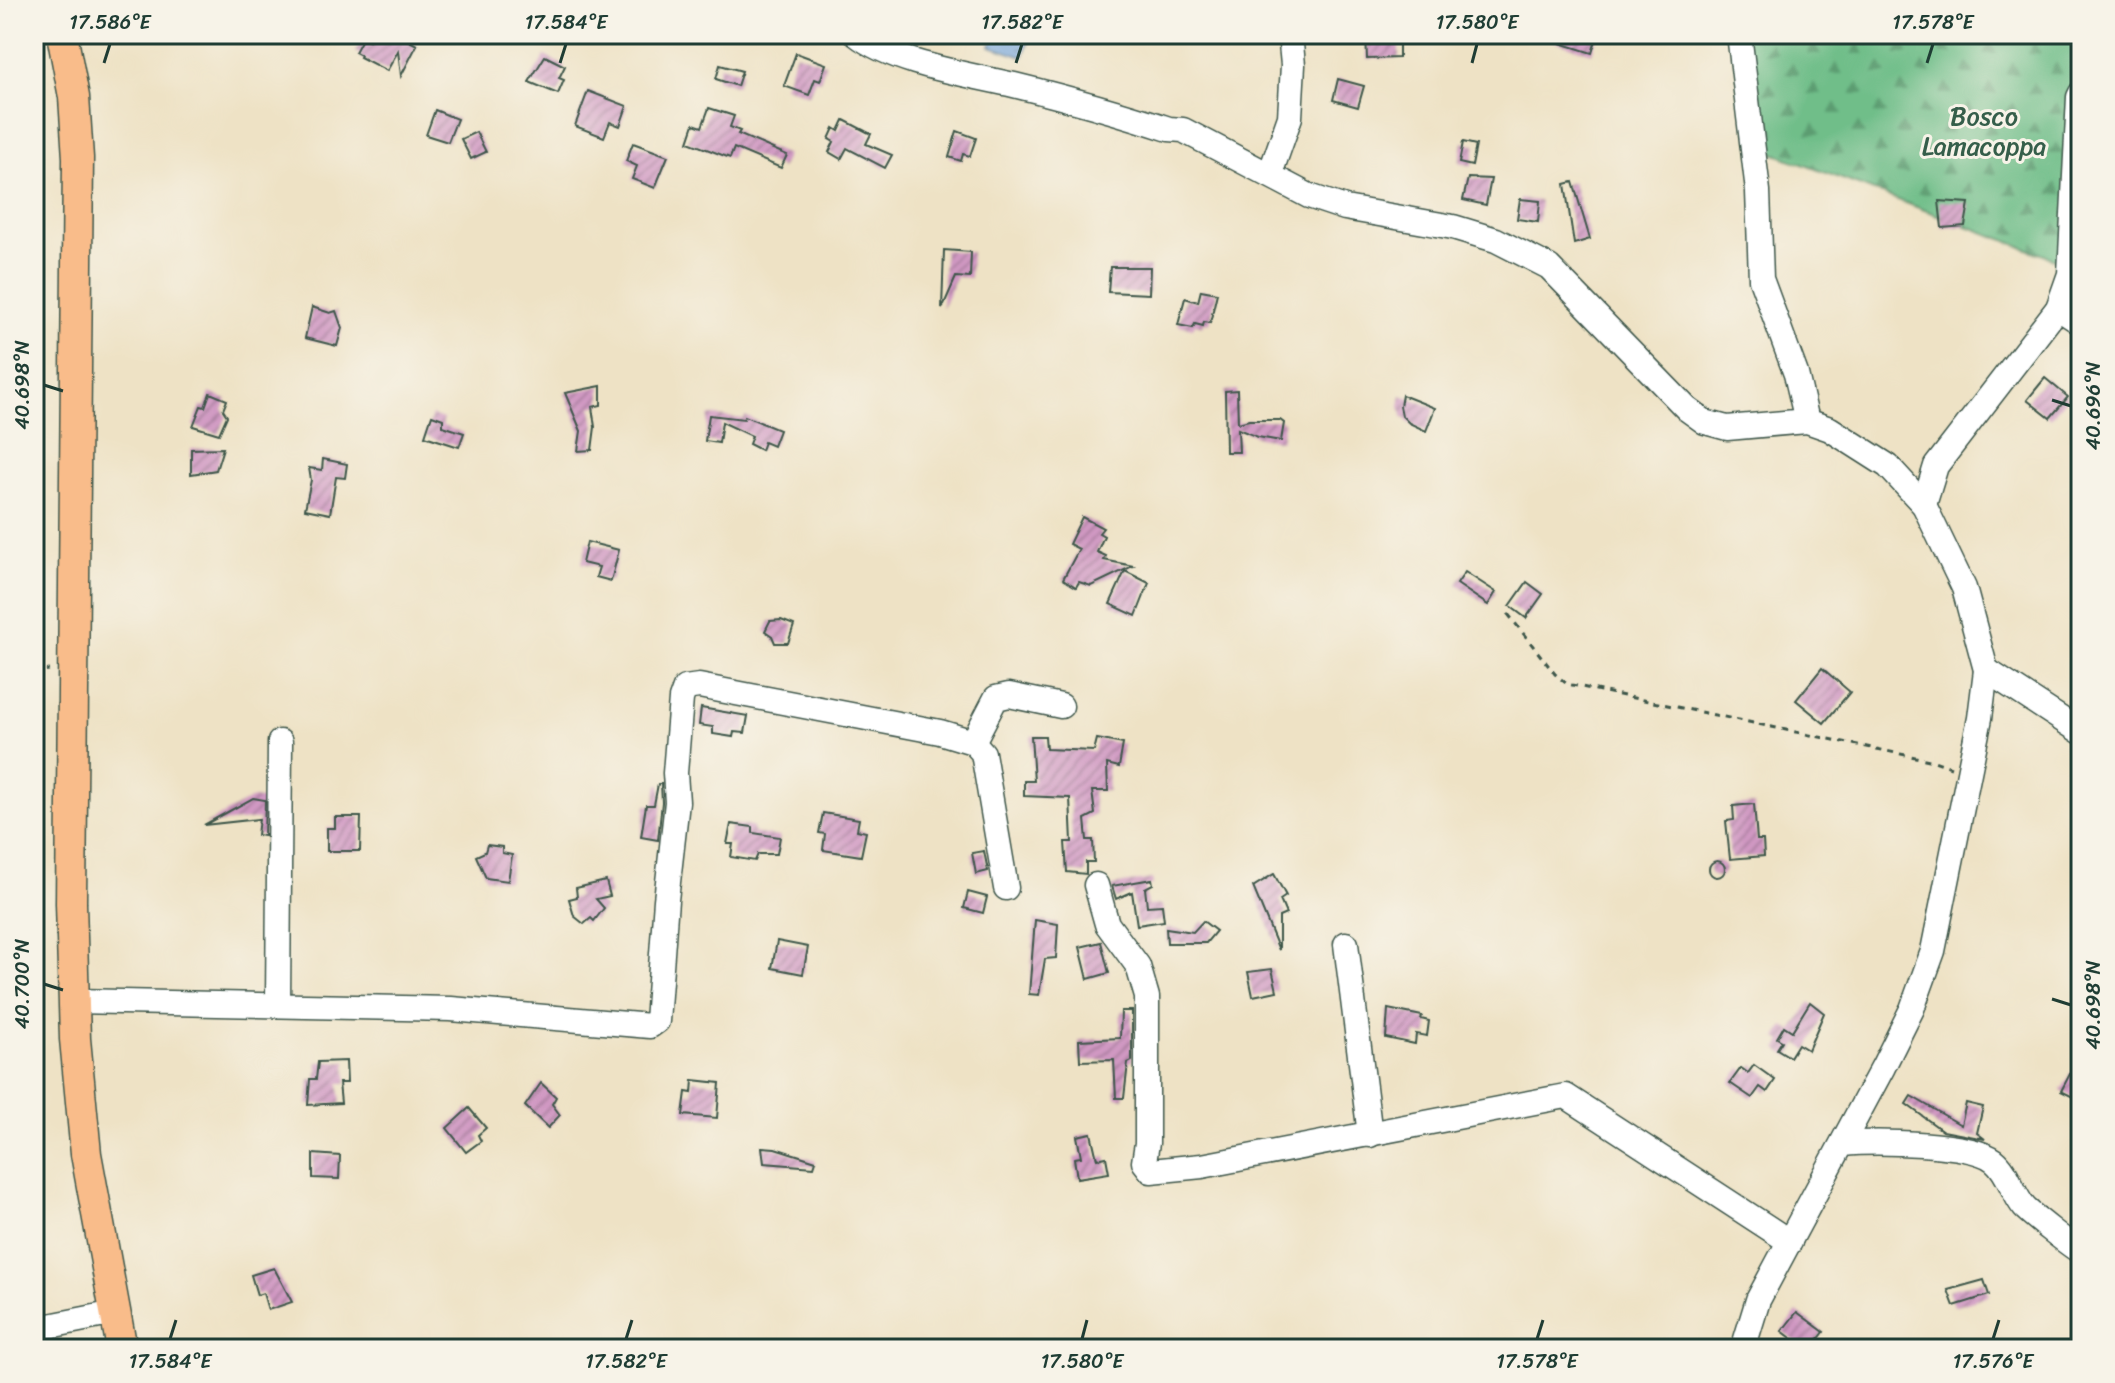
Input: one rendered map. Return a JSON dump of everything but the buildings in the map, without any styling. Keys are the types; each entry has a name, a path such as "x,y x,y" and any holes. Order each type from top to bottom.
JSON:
{"main road":[{"path":"62,34 74,97 78,158 71,888 75,1039 86,1154 122,1349"}],"street":[{"path":"856,34 903,57 950,72 1066,98 1169,129 1183,130 1309,196 1345,208 1453,227 1496,240 1549,267 1687,409 1705,422 1727,428 1807,421 1830,429 1888,466 1924,505 1964,588 1986,670 1970,773 1933,951 1912,1009 1758,1300 1743,1349"},
{"path":"1270,174 1290,117 1293,65 1290,34"},
{"path":"1739,34 1758,191 1761,279 1796,374 1807,421"},
{"path":"1924,505 1936,466 2058,308 2070,274 2081,93"},
{"path":"2058,308 2081,323"},
{"path":"1986,670 2081,732"},
{"path":"74,1001 451,1009 650,1026 657,1021 677,802 675,773 681,699 685,688 699,686 940,732 973,742 983,753 1006,888"},
{"path":"973,742 996,698 1009,695 1061,706"},
{"path":"278,1004 280,742"},
{"path":"1096,885 1107,924 1138,966 1147,997 1147,1143 1144,1162 1151,1171 1202,1166 1566,1096 1790,1242"},
{"path":"1346,944 1370,1135"},
{"path":"1843,1144 1871,1141 1912,1144 1965,1150 1993,1159 2006,1174 2024,1207 2081,1252"},
{"path":"34,1329 115,1313"}],"path":[{"path":"1508,614 1555,674 1567,684 1934,761 1970,773"}],"green space":[{"name":"Bosco Lamacoppa","path":"1731,34 2081,34 2081,269 1752,145"}],"water":[{"path":"995,34 1007,34 1029,41 1023,57 990,46"}]}
